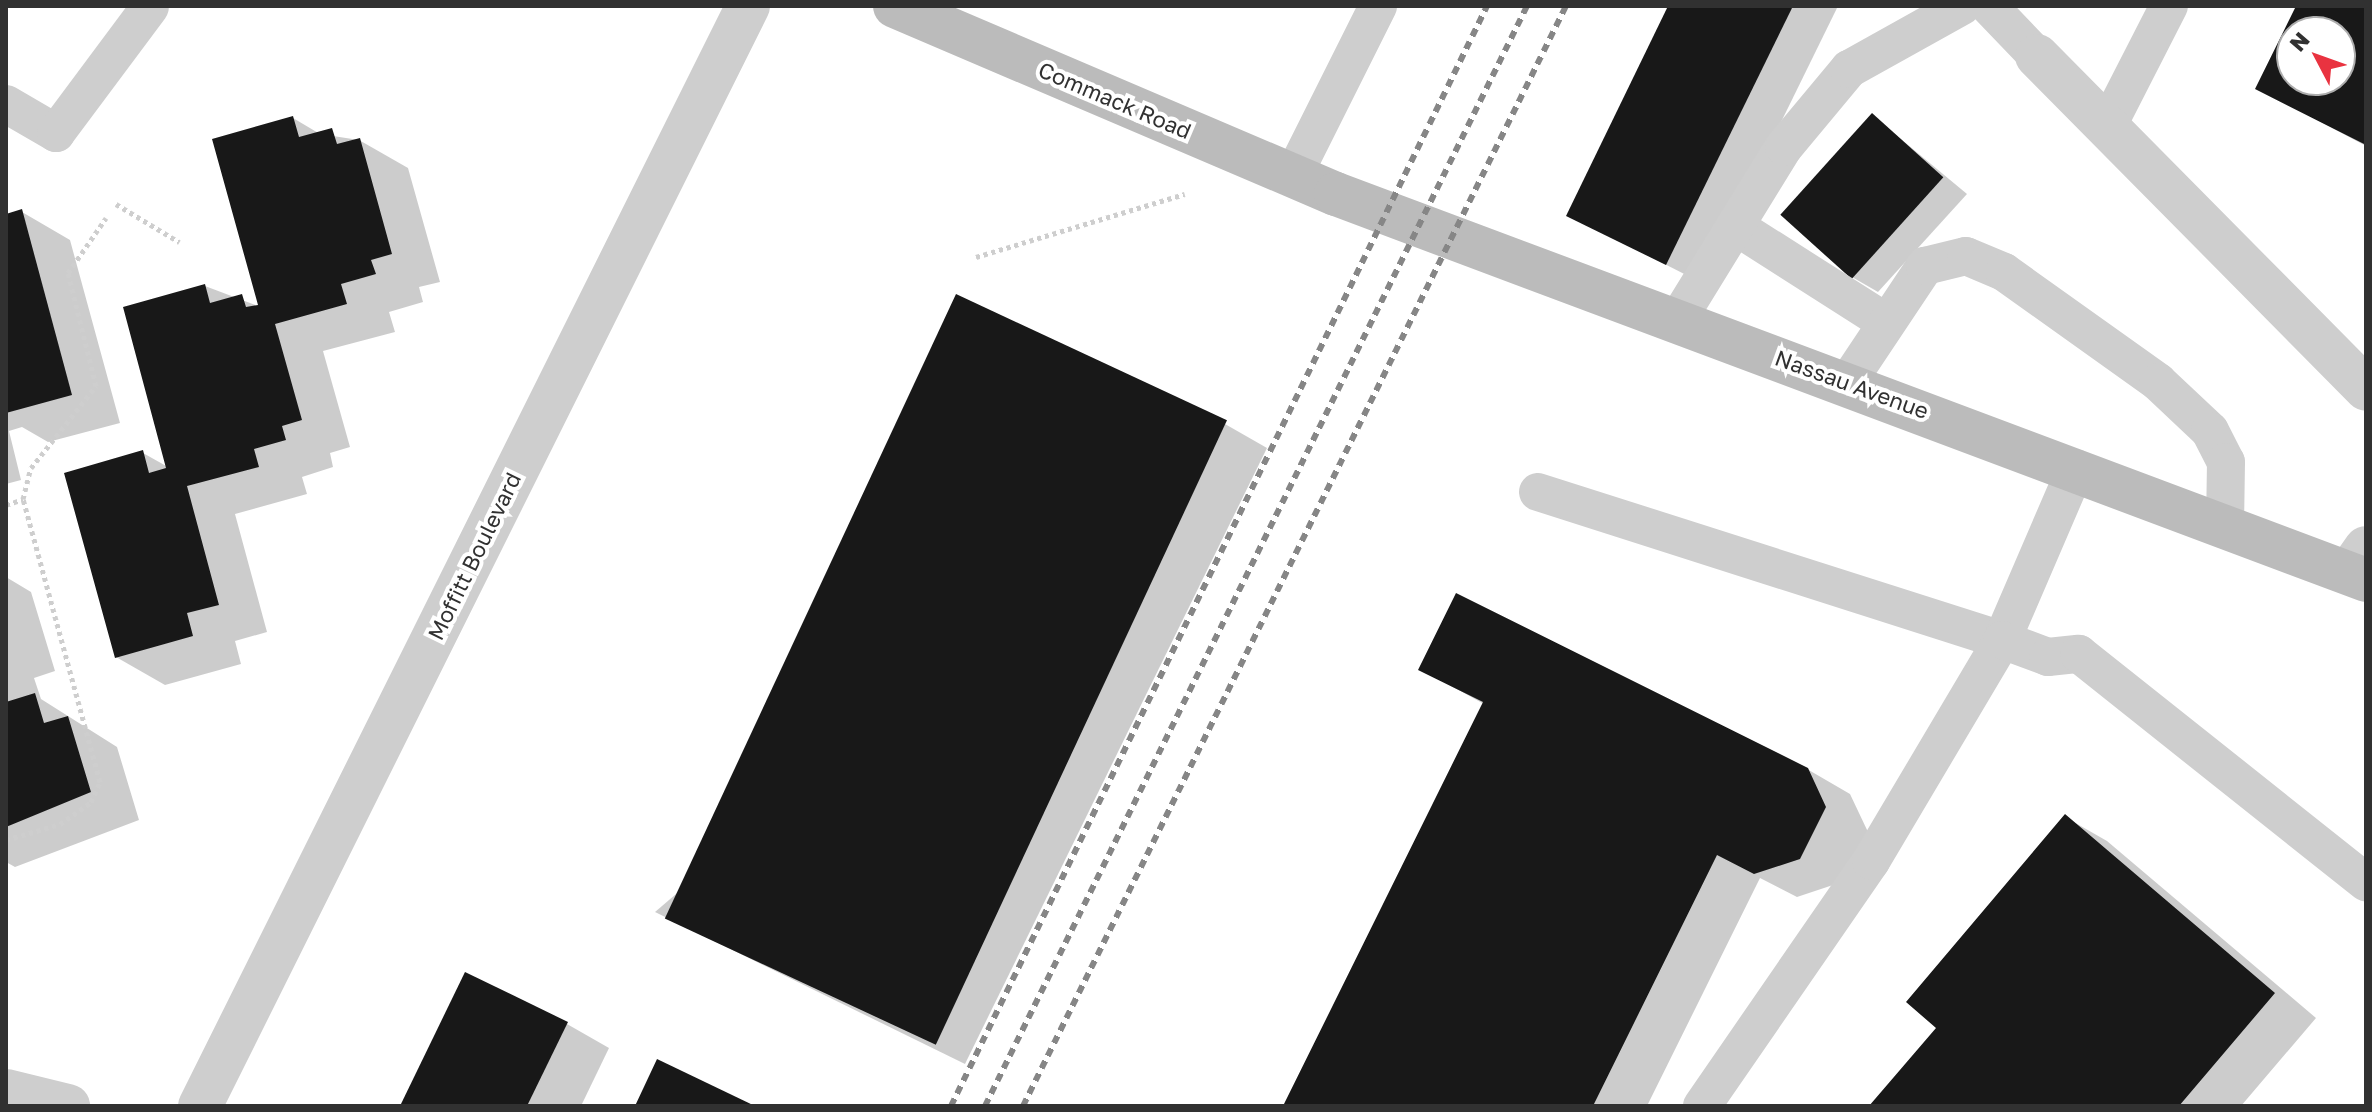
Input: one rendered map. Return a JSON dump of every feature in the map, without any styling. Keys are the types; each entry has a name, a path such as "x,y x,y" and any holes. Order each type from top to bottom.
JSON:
{"street":[{"name":"Moffitt Boulevard","path":"200,1106 748,6"},
{"name":"Commack Road","path":"895,6 1336,194"},
{"path":"2037,56 2107,127 2361,368"},
{"name":"Nassau Avenue","path":"1336,194 2225,523 2360,567"},
{"path":"6,1091 68,1106"}],"lane":[{"path":"1293,176 1378,6"},
{"path":"1678,319 1784,147 1849,69 1962,6"},
{"path":"1989,6 2037,56"},
{"path":"2107,127 2169,6"},
{"path":"6,104 56,133 150,7"},
{"path":"1735,226 1884,321"},
{"path":"1847,383 1884,321 1925,266 1966,256 2004,272 2158,382 2210,431 2226,462 2225,523"},
{"path":"1702,1106 1871,861 2002,640 2076,468"},
{"path":"1538,492 2048,657 2079,654 2366,882"}],"path":[{"path":"976,257 1201,189"},
{"path":"116,204 179,242"},
{"path":"6,840 60,824 91,802 100,782 23,499 31,468 96,386 68,273 106,218"},
{"path":"6,505 23,499"}],"building":[{"path":"1668,6 1793,6 1666,265 1566,216"},
{"path":"2296,6 2366,6 2366,145 2255,89 2276,46 2276,96 2356,96 2356,16 2291,16"},
{"path":"1872,113 1943,177 1852,279 1780,215"},
{"path":"293,116 299,137 332,128 337,144 360,138 392,254 371,260 376,274 341,284 347,304 275,324 302,420 282,426 286,440 254,449 259,467 187,486 219,605 187,613 193,636 115,658 64,473 143,450 149,473 166,468 123,307 205,284 210,303 242,294 246,307 258,305 212,139"},
{"path":"22,209 72,395 6,413 6,214"},
{"path":"956,294 1227,420 936,1045 665,918"},
{"path":"1456,593 1808,768 1826,807 1800,859 1754,874 1717,855 1593,1106 1283,1106 1483,702 1418,670"},
{"path":"35,693 44,723 68,716 91,792 6,827 6,702"},
{"path":"2065,814 2275,993 2179,1106 1869,1106 1936,1028 1906,1002"},
{"path":"465,972 568,1022 527,1106 400,1106"},
{"path":"657,1059 755,1106 635,1106"}],"railway":[{"path":"951,1106 1487,6"},
{"path":"985,1106 1527,6"},
{"path":"1023,1106 1566,6"}]}
